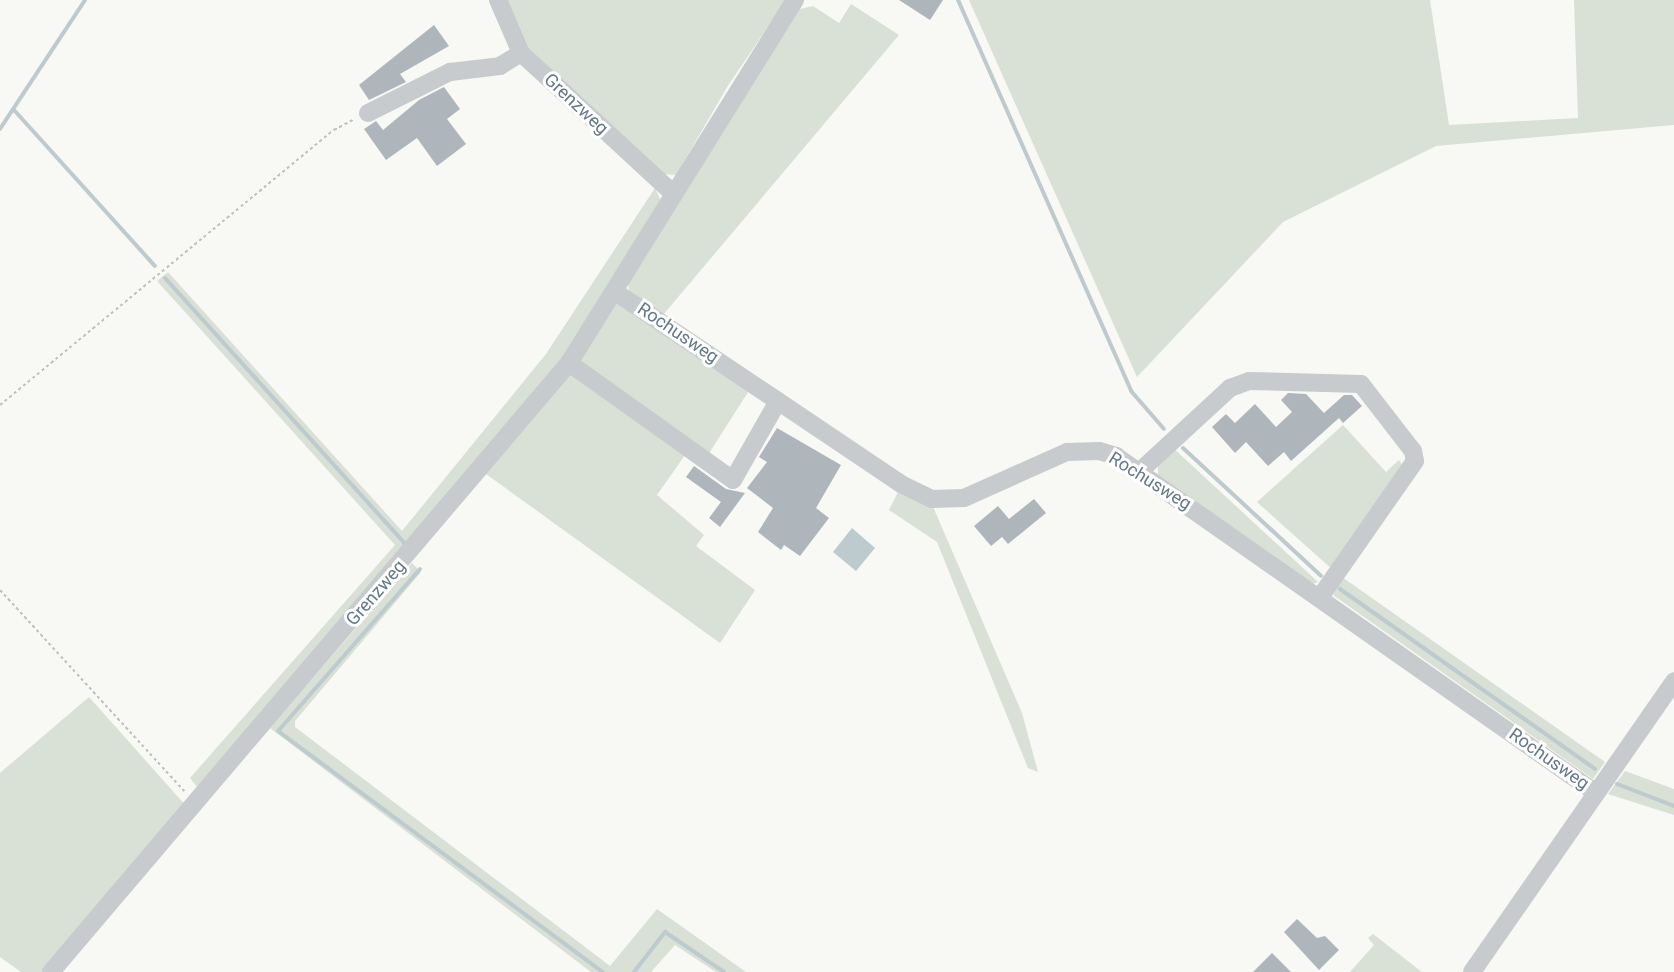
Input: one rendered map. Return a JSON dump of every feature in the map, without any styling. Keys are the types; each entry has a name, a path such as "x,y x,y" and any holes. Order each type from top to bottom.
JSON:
{"street":[{"name":"Grenzweg","path":"498,0 521,53 674,194"},
{"name":"Grenzweg","path":"51,972 569,363 795,0"},
{"path":"368,113 450,72 500,66 521,53"},
{"name":"Rochusweg","path":"615,291 901,483 932,499 964,498 1075,451 1099,451 1140,471 1596,793"},
{"path":"569,363 733,480 778,401"},
{"path":"1140,471 1230,388 1249,381 1361,384 1413,451 1415,461 1320,597"},
{"name":"Rochusweg","path":"1472,972 1674,681"}],"path":[{"path":"0,405 334,130 368,113"},
{"path":"0,590 195,803"}],"shaded area":[{"path":"507,0 786,0 729,84 676,175 661,174 529,48"},
{"path":"969,0 1430,0 1449,125 1578,118 1574,0 1674,0 1674,125 1436,146 1283,222 1137,377"},
{"path":"851,4 899,35 663,315 629,290 626,278 800,9 813,6 839,23"},
{"path":"655,188 662,203 564,361 200,791 190,778 395,545 157,281 168,272 402,531 546,354"},
{"path":"620,298 750,389 706,458 574,362"},
{"path":"569,371 685,455 657,495 704,535 696,546 755,590 720,643 486,474"},
{"path":"1343,425 1386,472 1399,460 1406,471 1333,570 1257,502"},
{"path":"1172,447 1318,582 1313,584 1158,475 1158,465"},
{"path":"900,488 931,502 1022,713 1038,772 1028,768 937,542 889,510"},
{"path":"852,528 875,548 856,571 833,552"},
{"path":"412,563 421,572 295,721 295,727 610,966 657,909 746,972 716,972 675,945 651,972 591,972 270,728"},
{"path":"1342,577 1605,762 1593,779 1333,595"},
{"path":"89,697 187,807 46,972 21,972 0,957 0,773"},
{"path":"1625,771 1674,789 1674,815 1608,794"},
{"path":"1373,934 1422,972 1350,972 1374,945 1368,938"}],"building":[{"path":"899,0 943,0 930,20"},
{"path":"434,25 449,46 400,74 406,82 369,100 359,85"},
{"path":"444,87 460,109 447,119 466,144 437,166 417,138 386,160 364,129 376,121 383,130 419,100"},
{"path":"1288,393 1306,394 1324,413 1344,395 1352,395 1362,406 1343,423 1339,418 1291,461 1284,452 1268,466 1246,442 1235,453 1212,427 1226,414 1235,423 1255,404 1276,427 1292,412 1281,400"},
{"path":"777,428 841,465 816,508 829,518 800,556 784,545 781,550 758,532 773,508 747,488 767,462 759,457"},
{"path":"694,466 726,489 745,493 720,527 709,518 721,502 686,477"},
{"path":"1034,499 1046,513 1008,544 1002,537 991,546 974,526 998,506 1009,519"},
{"path":"1297,919 1317,938 1325,936 1339,950 1319,970 1284,932"},
{"path":"1272,953 1291,972 1253,972"}],"waterway":[{"path":"0,129 85,0"},
{"path":"958,0 1131,391 1164,429"},
{"path":"14,110 155,266"},
{"path":"165,278 405,544"},
{"path":"1183,448 1321,576"},
{"path":"420,569 278,731 603,972"},
{"path":"1340,589 1595,769"},
{"path":"1617,784 1674,806"},
{"path":"634,972 665,932 724,972"}]}
